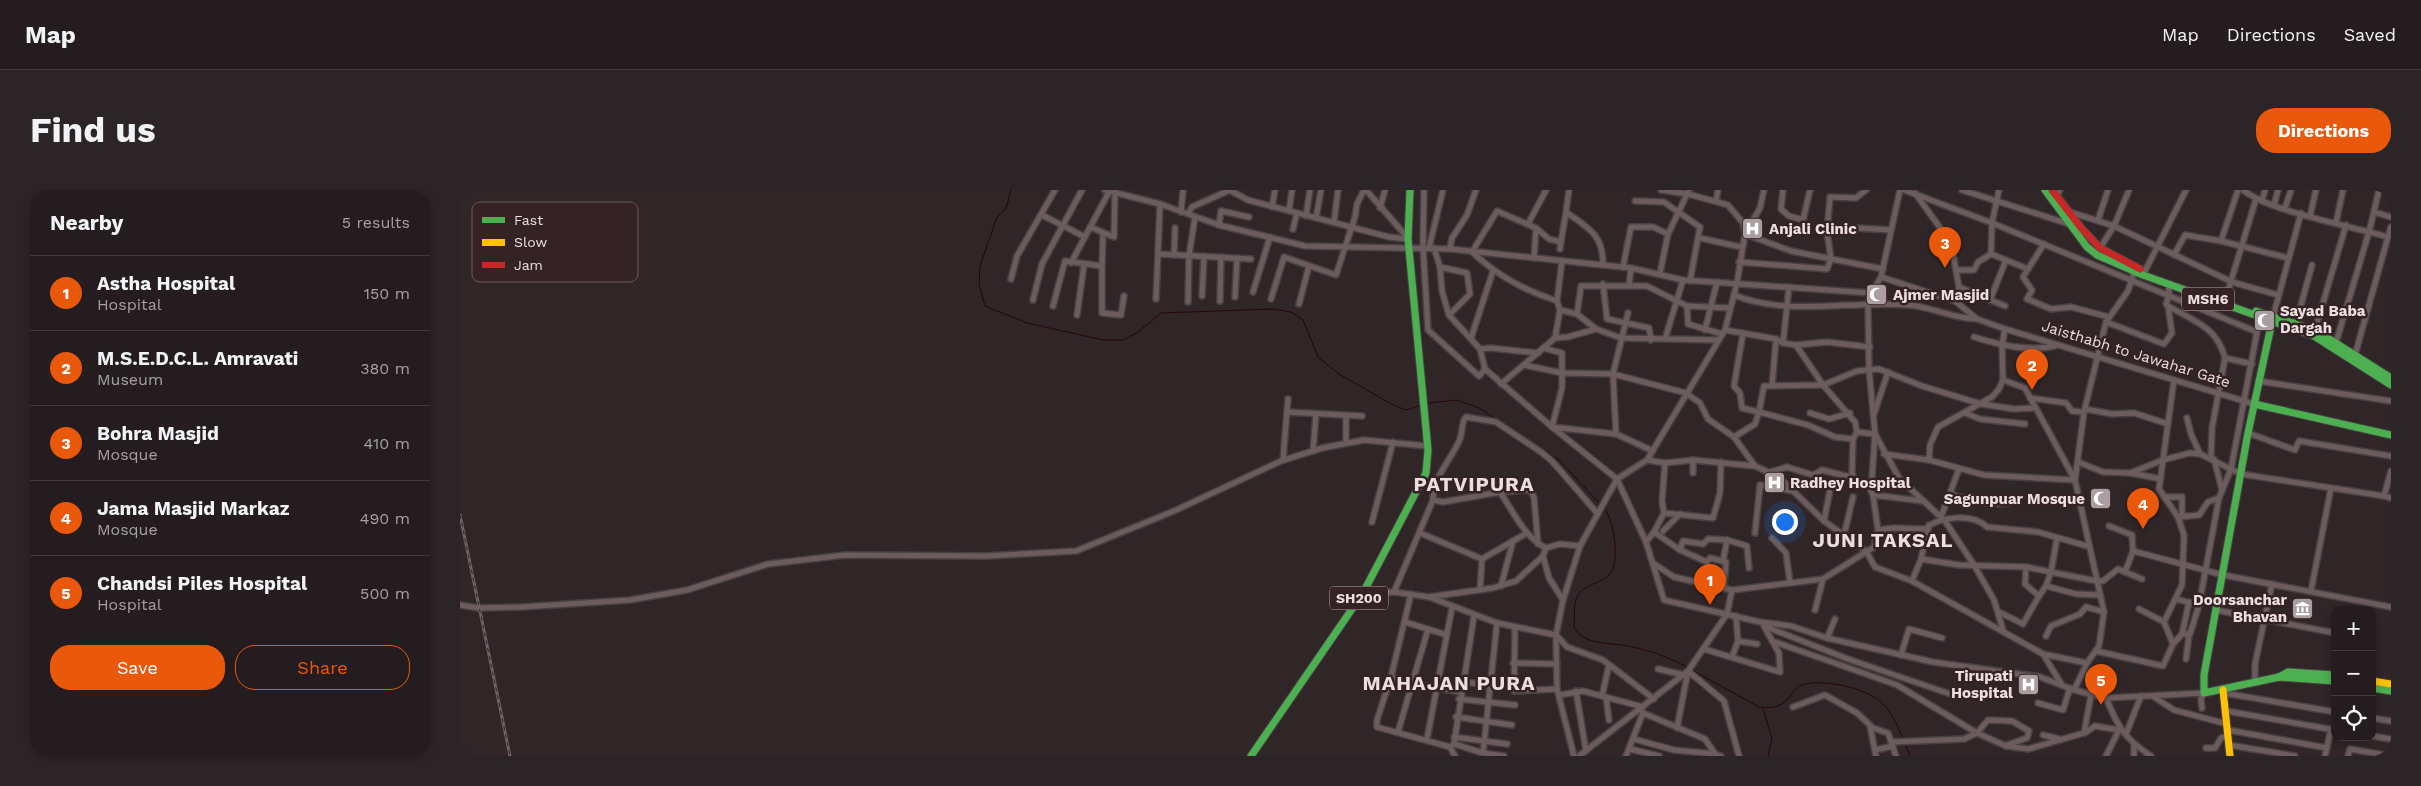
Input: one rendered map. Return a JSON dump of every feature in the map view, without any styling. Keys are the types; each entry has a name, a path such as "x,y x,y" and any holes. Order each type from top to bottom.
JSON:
{"main road":[{"name":"SH200","path":"1251,756 1363,593 1426,473 1427,446 1408,239 1410,190"},
{"name":"MSH6","path":"2045,190 2090,250 2169,284 2225,302 2260,318 2296,324 2315,330 2391,385"},
{"name":"MSH6","path":"2052,190 2058,193 2068,212 2100,248 2135,269"},
{"name":"MSH6","path":"2144,273 2314,336 2355,355 2391,378"},
{"path":"2272,319 2248,433 2204,675 2204,693 2223,691 2279,677 2331,682"},
{"name":"Jaisthabh to Jawahar Gate","path":"2254,404 2391,435"},
{"path":"2279,677 2288,672 2331,675"},
{"path":"2376,682 2391,684"},
{"path":"2376,689 2391,691"},
{"path":"2223,691 2230,756"}],"street":[{"path":"1011,280 1017,256 1055,190"},
{"path":"1033,300 1042,264 1082,190"},
{"path":"1188,214 1192,207 1230,190 1248,200 1272,207 1389,237 1408,239"},
{"path":"1272,207 1275,190"},
{"path":"1288,211 1292,190"},
{"path":"1306,216 1310,190"},
{"path":"1316,218 1320,190"},
{"path":"1334,222 1338,190"},
{"path":"1271,300 1284,258 1336,275 1341,256 1346,248 1356,204 1365,190 1408,239"},
{"path":"1380,208 1385,190"},
{"path":"1424,190 1429,248 1428,330 1479,376 1485,369"},
{"path":"1443,190 1429,248 1440,267 1442,291 1449,315 1480,349 1485,369 1552,427 1618,479 1646,542 1664,600 1736,616 1762,624 1859,664 1953,695"},
{"path":"1450,249 1452,238 1467,214 1476,190"},
{"path":"1528,224 1546,190"},
{"path":"1560,249 1569,190"},
{"path":"1660,190 1689,192 1728,205 1743,223 1745,234"},
{"path":"1716,201 1718,190"},
{"path":"1574,756 1559,692 1556,664 1556,634 1563,600 1580,546 1618,479 1647,460 1723,332 1737,283 1741,247 1745,234 1760,208 1764,190"},
{"path":"1783,190 1781,209 1789,216 1803,220 1810,190"},
{"path":"1739,262 1827,269 1831,259 1827,232 1830,196 1856,198 1866,190"},
{"path":"1652,563 1674,577 1729,590 1823,579 1874,547 1878,530 1873,495 1870,491 1875,434 1869,369 1868,306 1871,293 1882,277 1900,190"},
{"path":"1904,190 1915,192 2257,332"},
{"path":"1962,190 2070,224"},
{"path":"1991,254 1992,223 1998,190"},
{"path":"2098,220 2106,190"},
{"path":"2100,248 2114,226 2129,190"},
{"path":"2144,273 2186,190"},
{"path":"2222,241 2238,190"},
{"path":"2243,190 2250,192 2259,200 2388,237"},
{"path":"2225,302 2259,200 2265,190"},
{"path":"2274,204 2278,190"},
{"path":"2285,208 2291,190"},
{"path":"2310,216 2316,190"},
{"path":"2336,223 2343,190"},
{"path":"2335,346 2369,232 2379,190"},
{"path":"1109,191 1160,204 1219,226 1305,246 1450,249 1603,264 1660,273 1690,281 1871,293"},
{"path":"1071,263 1109,191"},
{"path":"1090,227 1114,237 1109,191"},
{"path":"1181,212 1183,191"},
{"path":"1660,273 1668,234 1689,192"},
{"path":"1915,192 1951,243 1959,288 1955,301"},
{"path":"1635,201 1664,202 1700,228 1700,238 1690,281"},
{"path":"1156,299 1160,204"},
{"path":"1219,226 1221,211 1249,217"},
{"path":"1472,252 1497,211 1536,228 1548,239 1561,242"},
{"path":"1566,212 1596,235 1603,251 1603,264"},
{"path":"2068,212 2114,226 2232,282 2278,295"},
{"path":"2374,212 2391,217"},
{"path":"1294,230 1297,213"},
{"path":"2272,319 2301,213"},
{"path":"1042,215 1086,237"},
{"path":"1188,302 1189,256 1195,217"},
{"path":"2315,330 2346,225"},
{"path":"1623,267 1631,227 1653,227 1668,234"},
{"path":"2355,355 2391,227"},
{"path":"1174,255 1175,228"},
{"path":"1534,258 1536,228"},
{"path":"1857,228 1891,230"},
{"path":"1103,234 1102,313 1121,315 1124,296"},
{"path":"1745,234 1791,251 1883,269"},
{"path":"2174,255 2185,235 2222,241 2288,258"},
{"path":"1253,292 1270,237"},
{"path":"1700,238 1741,247"},
{"path":"2044,244 2023,277 2032,290 2027,299 2051,309 2071,307 2164,344 2172,333 2168,306 2166,304 2169,295 2169,284"},
{"path":"1472,252 1493,271 1528,292 1557,301"},
{"path":"1159,254 1251,259"},
{"path":"1956,270 1974,270 1978,262 1991,254"},
{"path":"1991,254 2028,269"},
{"path":"1202,296 1204,256"},
{"path":"1220,301 1221,257"},
{"path":"1236,298 1237,258"},
{"path":"1990,300 2006,260"},
{"path":"1555,338 1560,310 1557,301 1562,261"},
{"path":"1053,306 1066,262 1102,266"},
{"path":"1077,315 1084,265"},
{"path":"2296,324 2312,265"},
{"path":"1299,304 1309,266"},
{"path":"1440,267 1467,273 1470,294 1449,315"},
{"path":"1628,285 1631,268"},
{"path":"2075,480 2085,410 2096,358 2107,320 2128,291 2130,279 2135,269"},
{"path":"1471,338 1493,271"},
{"name":"Jaisthabh to Jawahar Gate","path":"1882,277 1955,301 1977,318 2004,329 2254,404"},
{"path":"1665,339 1683,280"},
{"path":"1705,330 1717,282"},
{"path":"1603,284 1607,318 1624,324 1649,328 1651,340"},
{"path":"1578,314 1581,286 1603,284 1647,286 1687,306 1730,308"},
{"path":"1783,343 1789,287"},
{"path":"1959,288 2006,306"},
{"path":"1734,295 1754,303 1787,305 1910,305 1966,318 1977,318"},
{"path":"1687,306 1688,324 1705,330 1743,333 1796,345 1827,342 1870,347"},
{"path":"2168,306 2213,332 2221,343 2224,358 2212,428 2212,458 2222,490"},
{"path":"1560,310 1578,314 1596,329 1621,338 1718,340"},
{"path":"1616,434 1613,374 1628,313"},
{"path":"2186,659 2189,635 2199,605 2219,498 2231,468 2260,318"},
{"path":"1502,384 1555,338 1568,337 1596,329"},
{"path":"1929,460 1930,445 1938,427 1981,404 1999,389 2003,380 2002,345 2004,329"},
{"path":"1743,333 1734,386 1740,393 1742,408 1808,425 1835,437 1853,439"},
{"path":"1974,337 2002,345 2037,348 2056,345"},
{"path":"1772,386 1776,339"},
{"path":"1770,472 1787,467 1813,475 1822,470 1854,478 1852,473 1853,439 1857,432 1856,422 1823,385 1796,345"},
{"path":"1480,349 1491,348 1538,353"},
{"path":"1543,348 1562,353 1562,388 1552,427"},
{"path":"2224,358 2252,364"},
{"path":"1524,364 1562,372 1613,374 1686,393 1700,403 1708,419 1734,436 1755,466"},
{"path":"1734,436 1755,424 1764,386 1823,385 1857,371 1869,369 1879,369 1922,386 1981,404 2014,410 2034,408"},
{"path":"1873,416 1888,372"},
{"path":"2003,380 2025,388 2034,408 2059,448 2075,480 2104,612 2100,646 2086,663 2063,710 2038,703"},
{"path":"2174,380 2159,489 2180,517"},
{"path":"2258,381 2391,401"},
{"path":"2030,398 2066,403 2072,411 2085,410 2112,414 2134,413 2168,424"},
{"path":"1283,460 1288,399"},
{"path":"1287,412 1362,416"},
{"path":"1810,413 1829,419 1850,414"},
{"path":"1965,413 1980,419 2025,424"},
{"path":"1313,451 1316,414"},
{"path":"1346,416 1346,442"},
{"path":"1394,592 1433,500 1433,488 1460,439 1464,418 1489,420 1501,425 1552,461 1599,513"},
{"path":"2188,418 2200,454"},
{"path":"1552,427 1616,434 1653,451"},
{"path":"1857,432 1875,434"},
{"path":"2248,433 2295,450 2299,441 2391,456"},
{"path":"1875,434 1884,454 1899,478 1943,519 1974,565 1999,612 2002,630"},
{"path":"460,605 479,608 522,607 630,600 687,590 768,564 845,555 986,556 1076,551 1174,511 1283,460 1313,451 1346,442 1364,440 1427,446"},
{"path":"1372,522 1393,442"},
{"path":"2130,473 2163,460 2190,453 2212,458 2241,474 2391,498"},
{"path":"1884,454 1929,460 1984,475 2075,480"},
{"path":"1647,460 1665,463 1693,460 1721,462 1755,466 1770,472 1779,477 1824,521 1866,551 1875,567 1912,581 2042,654 2086,663"},
{"path":"1693,460 1693,474"},
{"path":"1664,513 1712,518 1720,493 1721,462"},
{"path":"2078,462 2103,472 2130,473 2160,479"},
{"path":"1646,542 1654,532 1664,513 1662,501 1665,463"},
{"path":"1943,519 1959,469"},
{"path":"2384,496 2391,471"},
{"path":"1422,480 1433,488"},
{"path":"1755,533 1760,485 1793,491"},
{"path":"1824,521 1831,486"},
{"path":"2311,590 2331,488"},
{"path":"1433,500 1443,502 1500,492 1531,490 1534,498 1538,544"},
{"path":"1500,492 1527,532 1538,544 1546,548 1560,544 1580,546"},
{"path":"1951,494 1996,504 2008,503"},
{"path":"1873,495 1924,502"},
{"path":"1844,535 1853,497"},
{"path":"2164,497 2182,497 2180,517 2184,531 2182,584 2176,599 2170,605 2164,622"},
{"path":"2180,517 2199,515 2208,502 2219,498"},
{"path":"1663,531 1680,514"},
{"path":"1878,530 1894,528 1925,529 1943,519 1961,516 1980,520 1987,527 2038,532 2088,546"},
{"path":"1912,581 1921,558 1930,525"},
{"path":"2109,526 2132,535 2133,550 2125,572"},
{"path":"1482,559 1527,532"},
{"path":"1654,532 1680,550 1707,562 1710,558 1726,562 1724,586 1729,590"},
{"path":"1420,534 1482,559"},
{"path":"1772,538 1786,553 1790,583"},
{"path":"1999,612 2023,624 2046,586 2051,572 2057,538"},
{"path":"1680,550 1683,541 1703,544 1708,539 1728,540 1747,546 1749,568"},
{"path":"1722,561 1728,540"},
{"path":"1501,586 1513,541"},
{"path":"1429,597 1480,590 1516,581 1543,556 1546,548"},
{"path":"2133,550 2183,562 2223,575 2311,590 2391,607"},
{"path":"1543,556 1549,578 1563,600"},
{"path":"1921,558 1959,565 2026,567 2096,581 2103,581 2118,569 2142,579"},
{"path":"1480,590 1482,559"},
{"path":"2026,567 2025,584 2039,596"},
{"path":"1814,610 1823,579"},
{"path":"2255,682 2255,664 2272,584"},
{"path":"2046,586 2076,594 2099,595"},
{"path":"1579,756 1642,710 1687,672 1727,614 1729,590"},
{"path":"1363,593 1394,592 1429,597 1452,608 1497,623 1515,628 1556,634 1567,647 1603,660 1654,699"},
{"path":"1411,594 1376,724 1379,728 1453,743 1483,753 1504,756"},
{"path":"2176,599 2199,605"},
{"path":"2096,651 2164,666 2173,644 2182,634 2189,602"},
{"path":"2366,602 2366,606"},
{"path":"2046,636 2051,626 2080,614 2086,607 2104,612"},
{"path":"1427,738 1452,608"},
{"path":"2139,609 2164,622 2173,644"},
{"path":"2216,610 2331,632"},
{"path":"1455,756 1453,743 1456,717 1474,616"},
{"path":"1732,657 1738,641 1736,616"},
{"path":"1827,638 1835,619"},
{"path":"1405,622 1447,635"},
{"path":"1483,753 1497,623"},
{"path":"1704,649 1780,672 1779,653 1762,624"},
{"path":"1762,624 1791,626 1827,638 1933,662 2040,677 2072,689 2106,698 2204,693 2201,699 2202,708"},
{"path":"1515,628 1514,692 1576,692 1604,697 1642,710 1704,739 1718,755"},
{"path":"1398,732 1428,629"},
{"path":"1901,655 1909,629 1942,638"},
{"path":"2182,634 2189,635"},
{"path":"1738,641 1757,644"},
{"path":"1772,641 1897,685 1977,733 2006,746 2028,749 2084,733 2095,726 2119,730 2151,756"},
{"path":"2042,654 2062,685"},
{"path":"1513,663 1556,664"},
{"path":"1609,665 1604,697 1609,720"},
{"path":"1658,669 1687,672 1724,701 1739,756"},
{"path":"1677,728 1687,672"},
{"path":"1390,677 1413,684 1461,692"},
{"path":"1462,682 1513,687"},
{"path":"2223,691 2331,711"},
{"path":"1576,692 1586,751"},
{"path":"1793,707 1825,695 1857,713 1870,726 1888,733 1894,743 1896,756"},
{"path":"2084,733 2091,695"},
{"path":"2126,734 2141,696"},
{"path":"2152,696 2174,710 2228,730 2327,748"},
{"path":"2106,698 2119,730 2106,756"},
{"path":"1459,699 1515,705"},
{"path":"1626,756 1634,739 1642,710"},
{"path":"2226,711 2331,730"},
{"path":"1456,717 1512,725"},
{"path":"2376,719 2391,721"},
{"path":"1870,726 1875,753 1894,743 1964,738 1977,733 1988,720 2012,721 2029,731 2027,738 2006,746"},
{"path":"2206,748 2215,748 2228,730"},
{"path":"2043,735 2061,740"},
{"path":"2325,756 2331,736"},
{"path":"2376,737 2391,740"},
{"path":"1634,739 1674,750 1718,755"},
{"path":"1453,743 1485,742 1507,744"},
{"path":"2134,744 2134,756"},
{"path":"2229,745 2295,756"},
{"path":"1630,749 1659,756"},
{"path":"2026,756 2028,749"},
{"path":"2348,756 2350,749 2391,756"}],"waterway":[{"path":"1011,190 1006,209 997,217 980,266 979,284 985,306 1027,323 1103,340 1124,340 1138,332 1161,313 1273,309 1291,312 1303,320 1318,357 1339,374 1393,405 1406,410 1422,405"},
{"path":"1428,403 1457,400 1479,408 1560,461 1600,504"},
{"path":"1604,508 1608,514 1613,531 1615,561 1609,575 1583,589 1577,597 1574,628 1579,634 1592,641 1643,650 1666,657 1687,667"},
{"path":"1690,669 1759,707 1769,708 1781,705 1799,686 1807,684 1830,683 1855,689 1866,693 1882,703 1889,711 1903,739"},
{"path":"1763,709 1772,738 1768,756"},
{"path":"1905,743 1910,756"}],"railway":[{"path":"460,515 510,756"}],"traffic: fast":[{"path":"1251,756 1363,593 1426,473 1428,450 1408,239 1410,190"},
{"path":"2045,190 2087,247 2097,255 2143,275 2314,336 2391,385"},
{"path":"2256,311 2315,330 2391,378"},
{"path":"2273,317 2248,433 2204,675 2204,693 2279,677"},
{"path":"2254,404 2391,435"},
{"path":"2279,677 2288,672 2331,675"},
{"path":"2279,677 2331,681"},
{"path":"2376,689 2391,691"}],"traffic: slow":[{"path":"2376,682 2391,684"},
{"path":"2223,690 2230,756"}],"traffic: jam":[{"path":"2052,190 2082,229 2100,248 2140,269"}],"place":[{"name":"Anjali Clinic","path":"1753,229"},
{"name":"Bohra Masjid","path":"1945,268"},
{"name":"Ajmer Masjid","path":"1877,295"},
{"name":"Sayad Baba Dargah","path":"2264,320"},
{"name":"M.S.E.D.C.L. Amravati","path":"2032,390"},
{"name":"Radhey Hospital","path":"1774,483"},
{"name":"Sagunpuar Mosque","path":"2101,499"},
{"name":"Jama Masjid Markaz","path":"2143,529"},
{"name":"Astha Hospital","path":"1710,605"},
{"name":"Doorsanchar Bhavan","path":"2303,609"},
{"name":"Tirupati Hospital","path":"2029,685"},
{"name":"Chandsi Piles Hospital","path":"2101,705"}],"district":[{"name":"PATVIPURA","path":"1474,484"},
{"name":"JUNI TAKSAL","path":"1883,540"},
{"name":"MAHAJAN PURA","path":"1449,683"}]}
